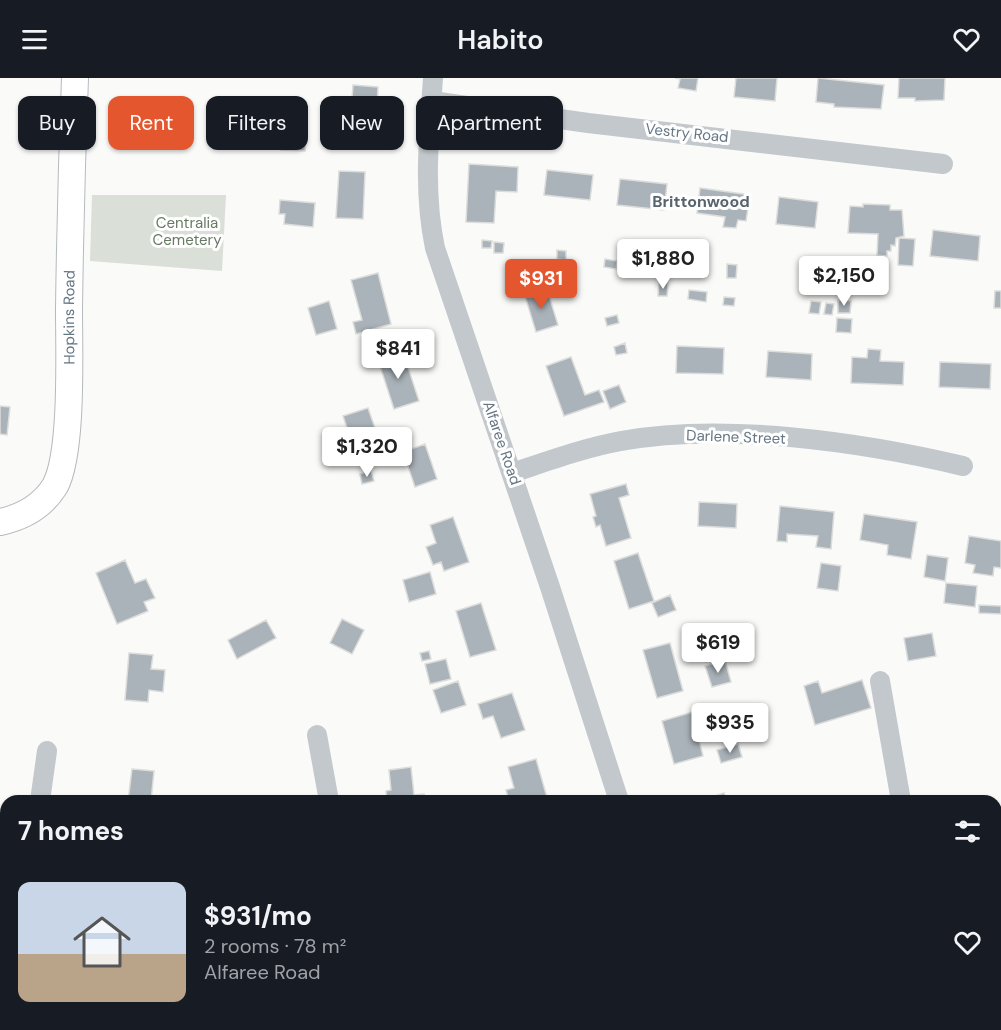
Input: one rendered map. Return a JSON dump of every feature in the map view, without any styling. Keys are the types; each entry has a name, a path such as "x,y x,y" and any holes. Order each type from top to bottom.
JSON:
{"main road":[{"name":"Hopkins Road","path":"0,522 28,513 42,502 55,485 61,468 68,412 75,78"}],"street":[{"name":"Alfaree Road","path":"432,96 434,78"},
{"name":"Vestry Road","path":"563,119 944,164"},
{"name":"Alfaree Road","path":"428,150 426,184 435,248 512,473 617,795"},
{"name":"Darlene Street","path":"512,473 595,446 623,440 709,434 874,447 963,466"},
{"path":"880,681 901,795"},
{"path":"317,735 328,795"},
{"path":"41,795 47,751"}],"green space":[{"name":"Centralia Cemetery","path":"92,195 226,195 222,271 90,261"}],"building":[{"path":"675,78 698,78 696,91 678,88 680,79"},
{"path":"736,78 777,78 775,101 734,97"},
{"path":"818,78 884,85 881,109 834,107 834,104 816,102"},
{"path":"899,78 945,78 944,100 915,101 915,98 898,98"},
{"path":"353,85 378,87 378,96 352,96"},
{"path":"469,164 518,167 517,192 496,191 494,223 466,222"},
{"path":"547,170 593,175 590,200 544,195"},
{"path":"339,171 365,172 363,219 336,218"},
{"path":"620,179 667,184 664,210 617,205"},
{"path":"700,188 750,195 746,221 738,220 736,228 723,227 725,217 697,213"},
{"path":"779,197 818,202 815,228 776,224"},
{"path":"280,200 315,203 313,227 284,224 285,214 279,214"},
{"path":"863,204 890,205 890,210 902,210 904,236 896,238 895,246 891,245 891,251 887,251 887,256 877,255 878,234 848,233 850,206 863,207"},
{"path":"933,230 980,236 978,261 930,256"},
{"path":"899,238 915,239 913,266 898,265"},
{"path":"482,240 492,241 491,248 482,248"},
{"path":"494,242 504,243 503,253 494,253"},
{"path":"652,244 673,244 673,262 668,262 668,271 658,271 658,262 652,262"},
{"path":"557,250 566,251 566,260 557,259"},
{"path":"605,259 617,261 616,269 604,267"},
{"path":"727,264 737,265 736,278 727,278"},
{"path":"535,271 540,288 525,292 520,275"},
{"path":"378,273 391,324 356,334 353,322 362,320 351,280"},
{"path":"813,275 825,275 824,289 813,288"},
{"path":"659,283 668,283 667,296 658,296"},
{"path":"547,289 558,325 536,332 525,296"},
{"path":"689,290 707,292 706,302 688,299"},
{"path":"995,291 1001,291 1001,308 994,308"},
{"path":"724,297 735,298 734,306 723,305"},
{"path":"838,300 851,301 850,313 838,313"},
{"path":"329,301 337,329 316,335 308,308"},
{"path":"811,301 821,302 819,314 809,313"},
{"path":"826,303 834,304 832,315 824,314"},
{"path":"617,315 619,323 607,326 605,318"},
{"path":"837,318 852,319 851,333 836,332"},
{"path":"625,343 627,353 616,355 614,347"},
{"path":"677,346 724,348 723,374 676,373"},
{"path":"868,349 881,350 880,361 904,362 903,385 851,383 852,357 867,358"},
{"path":"768,351 812,354 811,380 766,377"},
{"path":"403,352 419,401 394,409 378,360"},
{"path":"571,357 585,395 599,390 604,402 564,416 546,366"},
{"path":"940,362 991,364 990,389 939,387"},
{"path":"619,385 626,402 610,409 603,391"},
{"path":"0,406 10,407 7,435 0,434"},
{"path":"368,408 376,431 351,440 343,416"},
{"path":"425,444 437,479 415,487 403,452"},
{"path":"371,471 374,481 362,484 360,474"},
{"path":"626,484 629,495 619,498 631,538 606,546 600,525 596,527 593,517 596,516 590,494"},
{"path":"699,502 737,504 736,528 698,526"},
{"path":"780,506 834,512 831,549 816,547 818,536 787,534 787,542 777,541"},
{"path":"864,514 917,522 911,559 887,555 888,545 860,540"},
{"path":"453,517 469,562 444,571 441,562 433,565 426,547 436,543 430,525"},
{"path":"969,536 1001,541 1001,568 994,567 993,576 973,573 975,565 965,563"},
{"path":"638,553 654,601 629,609 614,561"},
{"path":"927,555 948,558 945,581 924,577"},
{"path":"125,560 135,583 146,579 155,598 144,602 148,611 117,624 96,573"},
{"path":"821,563 841,566 838,591 817,588"},
{"path":"430,572 436,594 409,602 403,580"},
{"path":"946,583 977,586 975,607 944,603"},
{"path":"670,595 676,610 658,617 652,603"},
{"path":"481,603 496,650 470,657 456,611"},
{"path":"979,605 1001,606 1001,614 979,613"},
{"path":"342,619 364,630 352,654 330,643"},
{"path":"266,620 276,638 237,659 228,640"},
{"path":"932,633 936,656 908,661 904,638"},
{"path":"670,643 683,691 657,698 643,650"},
{"path":"716,643 721,657 706,662 702,647"},
{"path":"429,651 431,659 422,661 420,653"},
{"path":"129,653 153,655 151,669 165,670 163,692 149,690 148,702 125,700"},
{"path":"446,659 451,679 430,684 425,664"},
{"path":"725,660 731,682 712,687 705,666"},
{"path":"862,680 871,708 815,725 804,686 818,681 822,693"},
{"path":"458,681 466,705 441,713 433,690"},
{"path":"512,693 525,730 501,738 493,716 483,719 478,704"},
{"path":"696,711 699,723 695,724 703,756 674,764 662,721"},
{"path":"738,744 742,757 721,763 717,750"},
{"path":"536,759 546,795 507,795 506,790 514,788 508,767"},
{"path":"411,767 414,795 386,795 386,791 391,790 389,770"},
{"path":"132,769 154,771 152,795 129,795"}],"district":[{"name":"Brittonwood","path":"701,201"}]}
